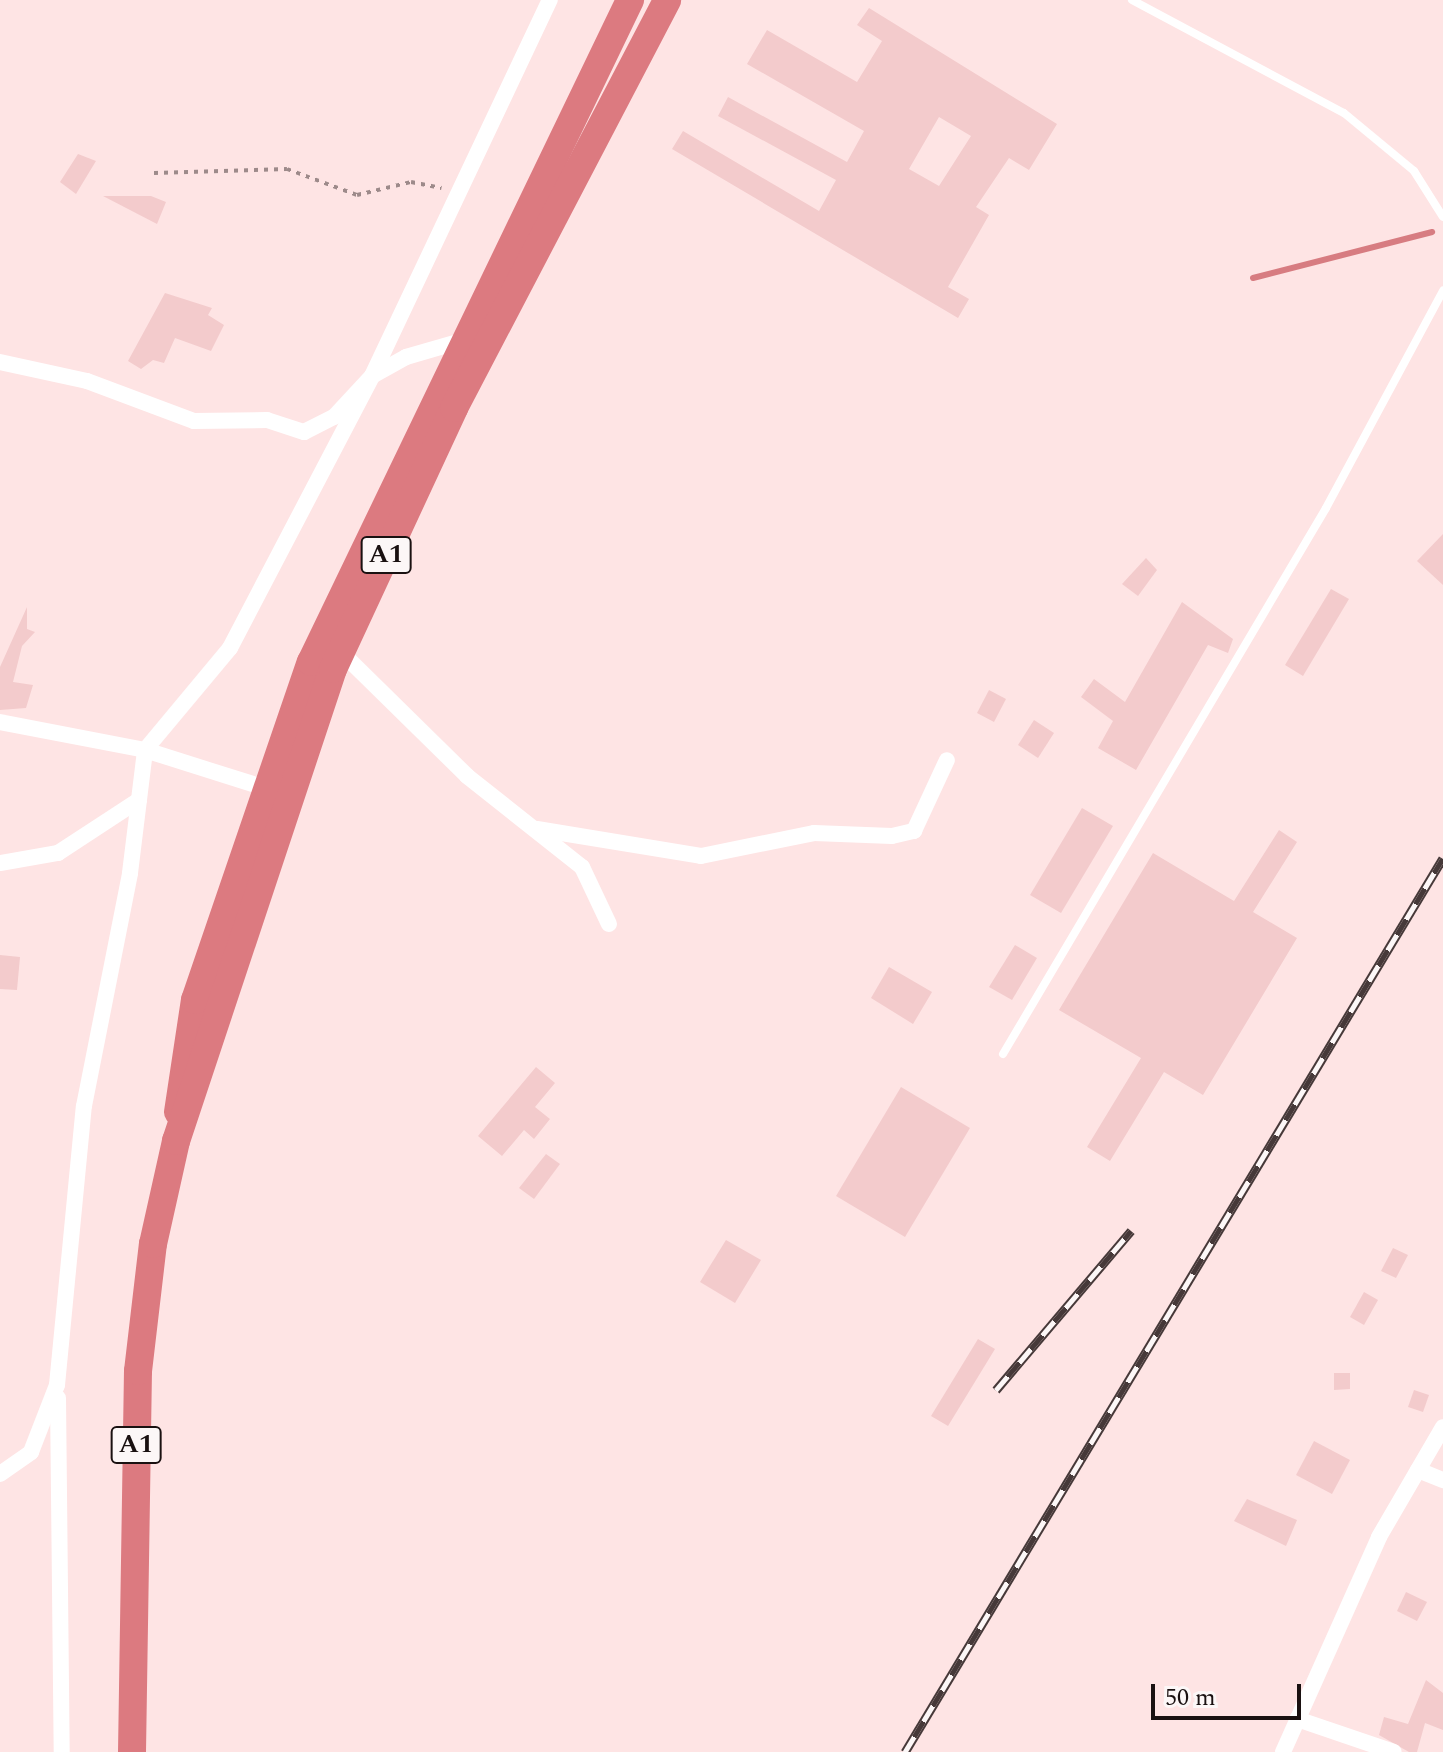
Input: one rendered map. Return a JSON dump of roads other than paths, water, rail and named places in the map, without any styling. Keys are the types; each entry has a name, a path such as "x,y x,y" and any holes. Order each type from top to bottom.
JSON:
{"highway":[{"name":"A1","path":"132,1752 138,1371 153,1244 176,1141 311,662 461,341 630,0"},
{"name":"A1","path":"275,791 454,408 667,0"}],"street":[{"path":"62,1752 57,1385 84,1106 139,800 145,750 230,648 372,376 550,0"},
{"path":"0,362 87,381 194,421 267,420 304,432 334,417 372,376 406,357 461,341"},
{"path":"341,652 467,776 582,867 609,924"},
{"path":"0,722 145,750 275,791"},
{"path":"537,829 701,856 814,833 892,836 914,831 947,760"},
{"path":"0,863 58,853 139,800"},
{"path":"0,1474 31,1452 57,1385"},
{"path":"1283,1752 1379,1537 1443,1427"},
{"path":"1418,1470 1443,1480"},
{"path":"1297,1719 1394,1752"}],"lane":[{"path":"1132,0 1344,113 1414,171 1443,217"},
{"path":"1003,1054 1326,508 1443,291"}],"waterway":[{"path":"1253,278 1432,232"}],"railway":[{"path":"905,1752 1443,858"},
{"path":"996,1390 1131,1231"}]}
